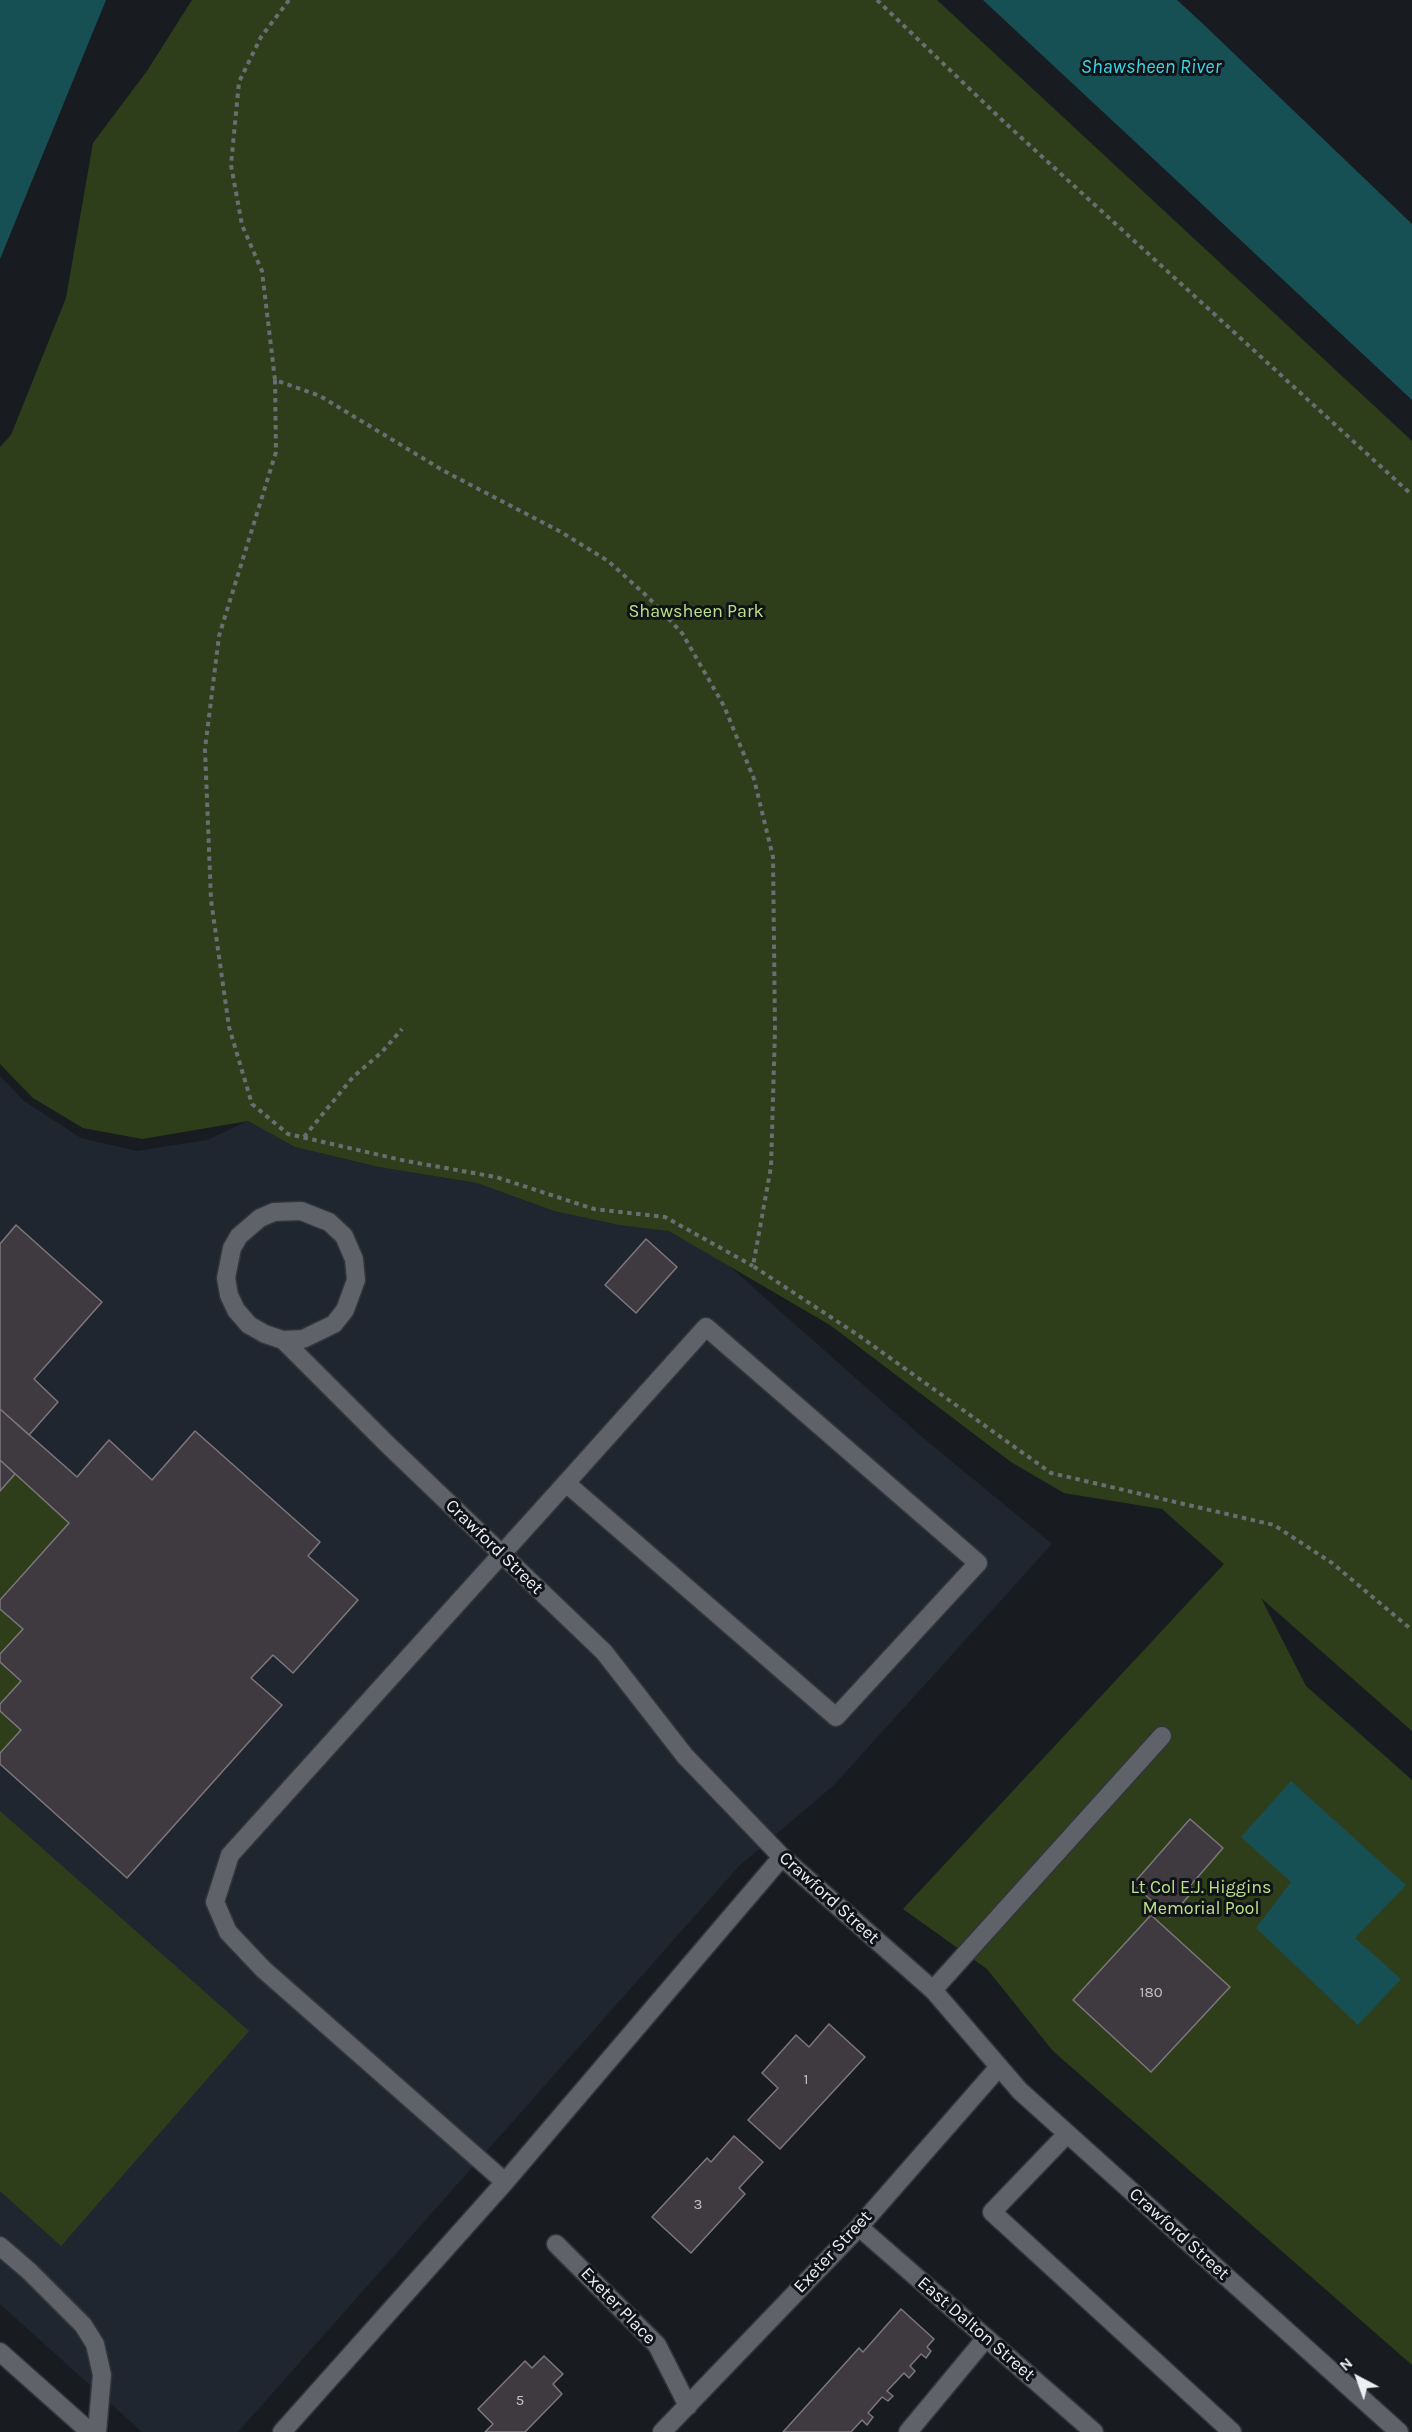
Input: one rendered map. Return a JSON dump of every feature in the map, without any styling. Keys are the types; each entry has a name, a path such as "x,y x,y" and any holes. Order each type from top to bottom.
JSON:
{"street":[{"name":"Crawford Street","path":"283,1340 303,1339 334,1324 345,1311 356,1280 354,1259 344,1236 329,1222 301,1211 274,1212 261,1218 239,1236 227,1262 229,1295 236,1310 249,1325 265,1335 283,1340 604,1652 684,1756 782,1857 933,1990 1020,2091 1399,2432"},
{"path":"505,2182 263,1969 228,1932 215,1902 230,1855 706,1327 978,1563 836,1717 566,1483"},
{"path":"933,1990 1162,1736"},
{"path":"282,2432 505,2182 782,1857"},
{"name":"Exeter Street","path":"662,2432 859,2227 999,2067"},
{"path":"1067,2134 993,2212 1232,2432"},
{"name":"East Dalton Street","path":"859,2227 1094,2432"},
{"name":"Exeter Place","path":"556,2244 657,2345 688,2406"},
{"path":"0,2246 29,2271 83,2325 95,2344 102,2375 97,2432"},
{"path":"908,2432 986,2338"},
{"path":"0,2352 90,2432"}],"path":[{"path":"289,0 261,37 239,82 231,165 242,225 262,271 275,380 276,452 219,636 206,749 210,877 229,1027 252,1104 288,1134 496,1178 594,1209 665,1217 753,1266 858,1335 1051,1473 1274,1525 1332,1563 1412,1630"},
{"path":"877,0 1002,120 1412,495"},
{"path":"275,380 320,396 444,471 561,532 608,561 648,597 682,633 724,706 754,779 773,857 775,1030 771,1167 753,1266"},
{"path":"304,1138 353,1077 382,1052 402,1029"}],"shaded area":[{"path":"0,1076 24,1101 81,1138 137,1151 207,1140 248,1121 295,1147 379,1167 477,1183 554,1211 619,1225 669,1230 729,1266 921,1436 1052,1544 834,1785 739,1866 238,2432 142,2432 0,2304"}],"green space":[{"name":"Shawsheen Park","path":"192,0 937,0 1412,441 1412,1731 1261,1598 1306,1686 1412,1780 1412,2365 1053,2051 987,1969 903,1909 1224,1564 1162,1509 1064,1493 1011,1462 830,1325 669,1231 619,1225 554,1211 477,1183 379,1167 295,1147 248,1121 142,1139 83,1128 33,1098 0,1064 0,447 11,435 66,298 93,143 147,71"},
{"path":"15,1474 69,1523 0,1600 0,1491"},
{"path":"0,1609 23,1629 0,1654"},
{"path":"0,1662 21,1681 0,1704"},
{"path":"0,1711 21,1730 0,1753"},
{"path":"0,1811 249,2031 61,2246 0,2191"}],"water":[{"path":"0,0 106,0 0,259"},
{"name":"Shawsheen River","path":"983,0 1177,0 1201,22 1412,224 1412,400"},
{"path":"1291,1781 1406,1885 1355,1938 1401,1979 1358,2025 1256,1928 1291,1882 1241,1837"}],"building":[{"path":"16,1225 102,1302 34,1379 58,1402 29,1435 0,1409 0,1244"},
{"path":"646,1239 677,1267 636,1313 605,1285"},
{"path":"0,1409 77,1477 109,1440 152,1480 195,1431 320,1542 308,1556 358,1600 293,1673 273,1655 251,1678 282,1705 127,1878 0,1764 0,1753 21,1730 0,1711 0,1704 21,1681 0,1662 0,1654 23,1629 0,1609 0,1600 69,1523 0,1460"},
{"path":"0,1460 15,1474 0,1491"},
{"path":"1190,1819 1223,1848 1190,1886 1194,1890 1170,1917 1133,1884"},
{"path":"1151,1915 1230,1987 1151,2072 1073,2000"},
{"path":"829,2024 865,2057 780,2149 748,2120 778,2088 762,2073 796,2035 809,2047"},
{"path":"734,2136 763,2162 739,2188 745,2194 691,2253 652,2217 707,2158 711,2162"},
{"path":"901,2309 934,2339 927,2347 931,2351 926,2358 921,2354 910,2366 915,2371 909,2378 904,2373 887,2391 893,2396 888,2401 882,2397 868,2413 873,2417 867,2425 862,2420 851,2432 783,2432 859,2348 863,2352"},
{"path":"544,2356 563,2374 553,2384 562,2394 525,2432 485,2432 493,2424 478,2409 525,2361 532,2368"}],"park label":[{"name":"Lt Col E.J. Higgins Memorial Pool","path":"1201,1898"}]}
